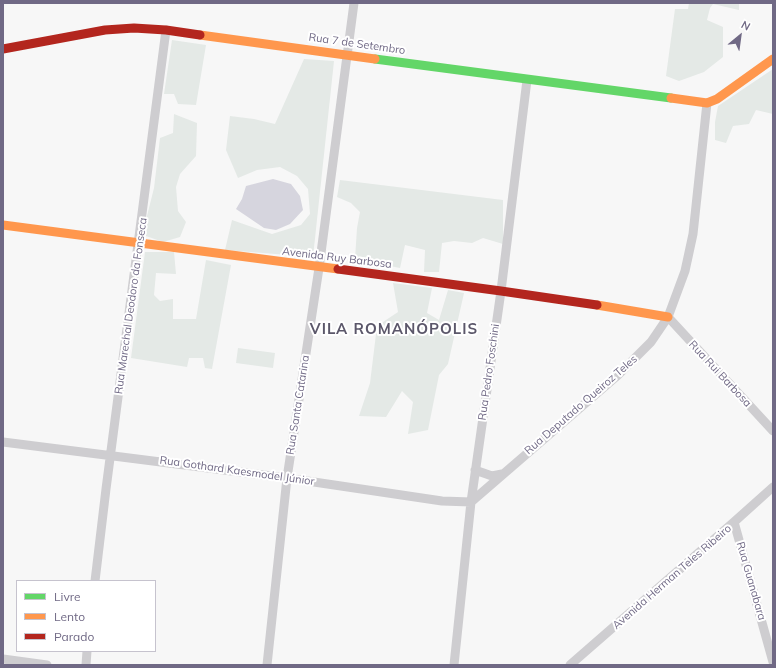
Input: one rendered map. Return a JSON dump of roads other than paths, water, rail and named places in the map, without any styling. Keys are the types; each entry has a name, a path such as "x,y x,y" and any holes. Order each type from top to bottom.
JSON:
{"street":[{"name":"Rua Santa Catarina","path":"267,665 287,478 319,268 354,3"},
{"name":"Rua 7 de Setembro","path":"3,49 105,30 134,28 166,30 527,80 708,102"},
{"name":"Rua Marechal Deodoro da Fonseca","path":"95,580 166,30"},
{"path":"708,102 717,99 773,59"},
{"name":"Rua Pedro Foschini","path":"454,665 471,502 501,291 527,80"},
{"name":"Rua Deputado Queiroz Teles","path":"471,502 618,375 651,342 668,317 685,272 693,234 708,102"},
{"name":"Avenida Ruy Barbosa","path":"3,225 501,291 668,317"},
{"name":"Rua Rui Barbosa","path":"668,317 773,431"},
{"name":"Rua Gothard Kaesmodel Júnior","path":"3,442 287,478 442,501 471,502"},
{"path":"475,470 492,476 503,474"},
{"name":"Avenida Herman Teles Ribeiro","path":"570,665 773,487"},
{"name":"Rua Guanabara","path":"734,522 773,662"},
{"path":"86,665 87,652"},
{"path":"3,659 47,665"}],"district":[{"name":"VILA ROMANÓPOLIS","path":"394,329"}]}
